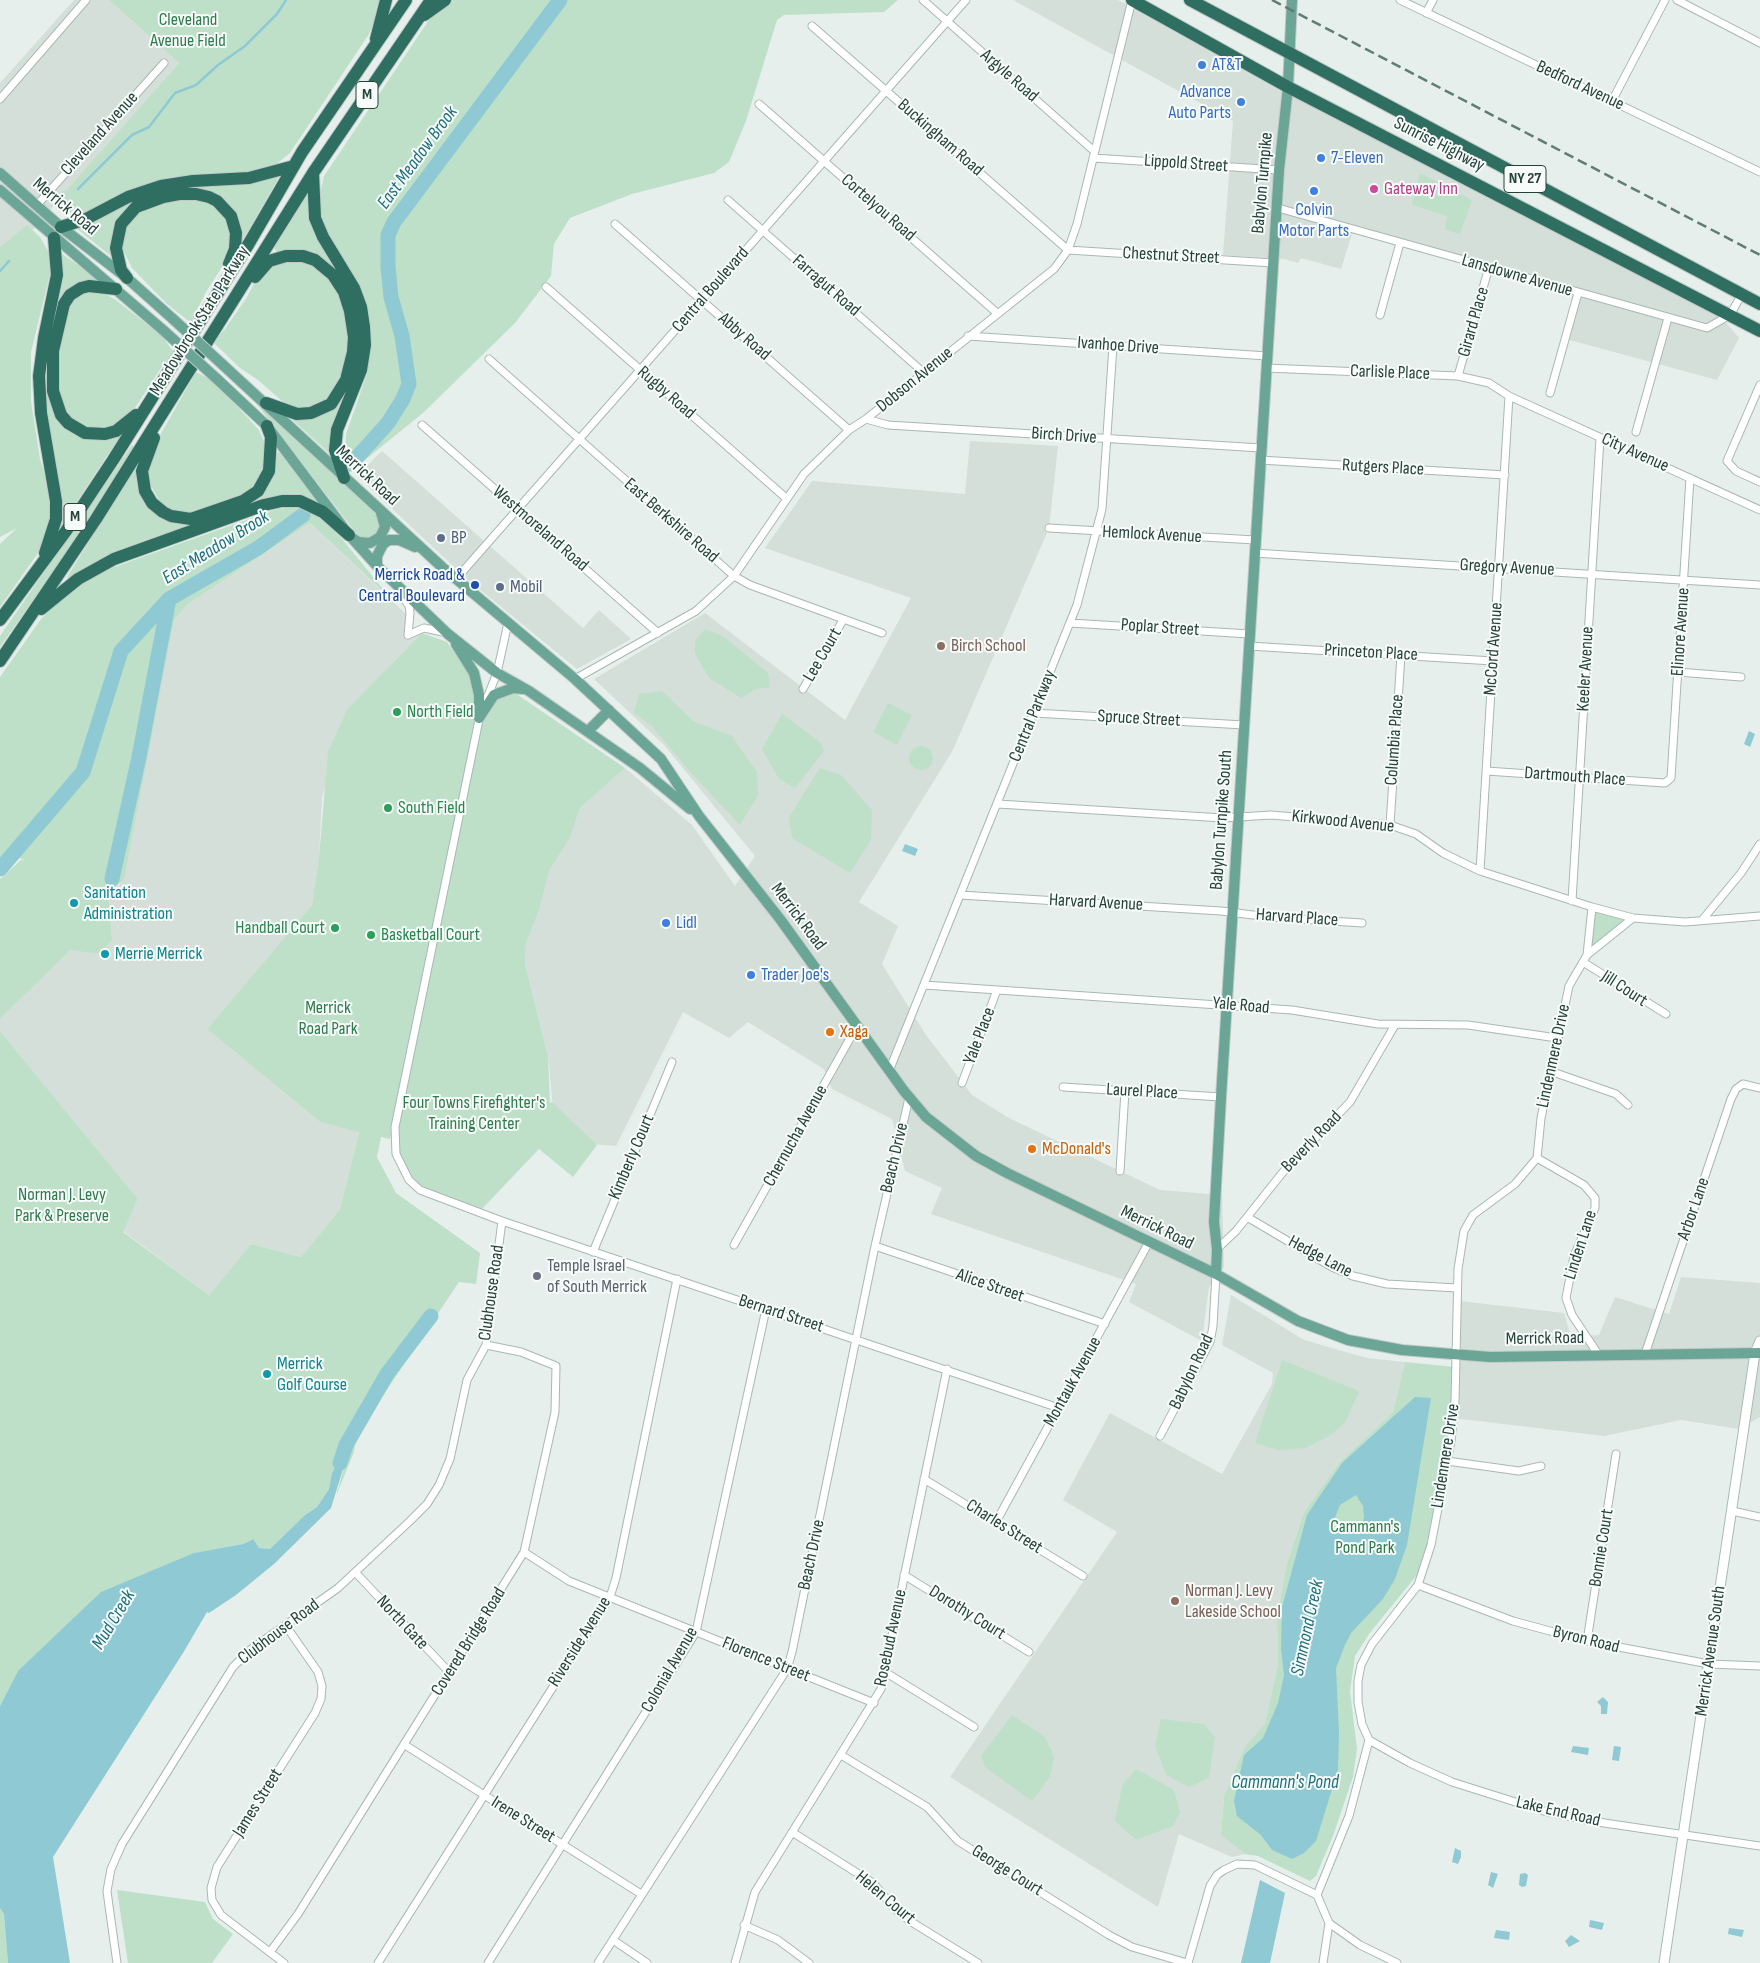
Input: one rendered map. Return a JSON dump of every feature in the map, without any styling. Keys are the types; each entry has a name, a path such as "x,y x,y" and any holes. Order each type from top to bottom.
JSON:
{"highway":[{"path":"376,42 379,20 386,0"},
{"name":"Meadowbrook State Parkway","path":"0,620 103,476 294,166 406,0"},
{"name":"Meadowbrook State Parkway","path":"0,661 31,617 164,412 313,173 431,0"},
{"path":"420,18 445,0"},
{"name":"Sunrise Highway","path":"1132,0 1288,87 1760,331"},
{"name":"Sunrise Highway","path":"1190,0 1760,304"},
{"path":"42,562 56,519 56,501 40,414 39,376 44,338 57,275 58,232 128,197 161,186 194,181 249,178 294,166"},
{"path":"313,173 315,218 323,237 354,288 361,307 364,327 365,345 361,370 337,430 335,450 344,478"},
{"path":"127,278 120,270 116,248 117,235 126,217 136,207 154,200 179,194 196,194 217,201 226,210 235,226 235,249 216,294"},
{"path":"232,303 269,261 286,256 303,256 315,260 333,275 344,292 350,311 353,352 346,380 331,404 311,413 298,414 266,403"},
{"path":"116,289 89,286 81,288 70,295 64,304 53,351 53,391 55,403 68,423 85,433 94,434 116,431 144,408"},
{"path":"164,412 142,471 142,481 145,492 152,503 163,512 180,518 202,516 244,501 258,491 269,470 271,437 267,426"},
{"path":"31,617 78,579 114,559 264,505 282,501 300,501 322,512 349,535"}],"main road":[{"name":"Babylon Turnpike","path":"1266,368 1279,170 1288,87 1292,0"},
{"name":"Merrick Road","path":"0,173 37,205 58,232 116,289 267,426 349,535 377,566 448,634 497,673 529,690 640,768 699,816"},
{"name":"Merrick Road","path":"0,190 127,278 266,403 344,478 442,567 575,678 661,759 699,816 777,915 909,1098 938,1128 976,1156 1216,1274 1298,1321 1327,1334 1382,1348 1528,1357 1598,1354 1757,1353"},
{"name":"Babylon Turnpike South","path":"1216,1274 1217,1250 1214,1222 1266,368"},
{"path":"349,535 358,542 364,543 370,543 380,537 385,527 384,516 376,507"},
{"path":"377,566 377,556 383,544 389,540 407,542 442,567"},
{"path":"448,634 463,653 474,673 479,695 479,718"},
{"path":"479,718 494,695 503,689 529,690"},
{"path":"588,731 609,710"}],"street":[{"path":"0,100 86,0"},
{"name":"Argyle Road","path":"923,0 1094,155"},
{"name":"Central Boulevard","path":"456,579 966,0"},
{"name":"Dobson Avenue","path":"575,678 696,612 734,576 804,474 849,430 866,419 997,313 1048,275 1068,250 1077,224 1132,0"},
{"name":"Bedford Avenue","path":"1400,0 1760,172"},
{"path":"1426,13 1433,0"},
{"path":"1612,102 1665,0"},
{"path":"1678,0 1760,43"},
{"name":"Buckingham Road","path":"812,26 1068,250"},
{"name":"Cleveland Avenue","path":"37,205 164,63"},
{"name":"Cortelyou Road","path":"759,104 997,313"},
{"name":"Lippold Street","path":"1094,155 1279,170"},
{"name":"Farragut Road","path":"728,200 924,372"},
{"name":"Lansdowne Avenue","path":"1278,208 1707,328 1730,316"},
{"name":"Abby Road","path":"615,224 849,430"},
{"path":"1380,315 1400,243"},
{"name":"Chestnut Street","path":"1068,250 1273,262"},
{"name":"Girard Place","path":"1458,376 1489,267"},
{"name":"Rugby Road","path":"546,288 786,498"},
{"path":"1550,393 1578,293"},
{"path":"1730,316 1742,294"},
{"path":"1636,432 1668,318"},
{"name":"Ivanhoe Drive","path":"968,336 1267,356"},
{"name":"Central Parkway","path":"889,1071 998,804 1076,605 1102,509 1112,346"},
{"name":"East Berkshire Road","path":"489,359 734,576 750,585 882,633"},
{"name":"Carlisle Place","path":"1266,368 1458,376 1489,383 1510,396"},
{"path":"1760,385 1727,461 1736,471 1760,482"},
{"name":"City Avenue","path":"1510,396 1760,510"},
{"name":"McCord Avenue","path":"1480,871 1510,396"},
{"name":"Birch Drive","path":"866,419 888,425 1261,448"},
{"name":"Westmoreland Road","path":"422,425 658,633"},
{"name":"Keeler Avenue","path":"1572,901 1600,438"},
{"name":"Rutgers Place","path":"1260,460 1505,475"},
{"name":"Elinore Avenue","path":"1665,783 1672,778 1690,478"},
{"name":"Hemlock Avenue","path":"1049,528 1255,540"},
{"name":"Gregory Avenue","path":"1254,553 1760,584"},
{"path":"392,581 409,606 410,628 408,635 424,628 436,629 448,634"},
{"name":"Lee Court","path":"803,689 843,620"},
{"name":"Poplar Street","path":"1070,622 1250,634"},
{"name":"Clubhouse Road","path":"117,1963 108,1891 111,1869 117,1853 233,1667 250,1650 338,1588 427,1504 440,1485 450,1459 466,1380 486,1345 502,1221 420,1190 403,1172 394,1144 397,1112 479,718 497,673 508,623"},
{"name":"Princeton Place","path":"1249,646 1493,661"},
{"name":"Columbia Place","path":"1390,825 1401,655"},
{"path":"1678,672 1742,677"},
{"name":"Spruce Street","path":"1034,713 1244,725"},
{"name":"Dartmouth Place","path":"1486,772 1665,783"},
{"name":"Kirkwood Avenue","path":"998,804 1223,818 1271,815 1390,825 1416,834 1443,853 1480,871 1572,901 1633,918 1685,922 1760,916"},
{"path":"1703,920 1760,844"},
{"name":"Harvard Avenue","path":"960,895 1232,913"},
{"name":"Lindenmere Drive","path":"1587,955 1592,907"},
{"name":"Harvard Place","path":"1232,913 1362,923"},
{"name":"Lindenmere Drive","path":"1369,1740 1362,1724 1358,1702 1358,1681 1362,1665 1372,1644 1418,1585 1431,1545 1447,1461 1455,1401 1457,1288 1460,1250 1470,1219 1484,1205 1515,1184 1537,1158 1541,1118 1569,986 1587,955 1633,918"},
{"name":"Jill Court","path":"1583,962 1666,1014"},
{"name":"Yale Road","path":"924,985 1211,1003 1227,1006 1306,1011 1395,1025 1468,1025 1557,1038"},
{"name":"Yale Place","path":"962,1083 997,990"},
{"name":"Beverly Road","path":"1217,1250 1247,1217 1283,1172 1350,1102 1395,1025"},
{"name":"Chernucha Avenue","path":"734,1245 857,1026"},
{"name":"Kimberly Court","path":"593,1252 672,1062"},
{"path":"1550,1071 1616,1094 1628,1104"},
{"name":"Arbor Lane","path":"1645,1354 1731,1099 1736,1090 1744,1084 1760,1088"},
{"name":"Laurel Place","path":"1063,1088 1221,1097"},
{"path":"1120,1171 1125,1091"},
{"name":"Beach Drive","path":"598,1963 786,1668 792,1652 875,1246 909,1098"},
{"name":"Linden Lane","path":"1537,1158 1584,1185 1595,1198 1595,1208 1574,1256 1566,1298 1572,1315 1598,1354"},
{"name":"Hedge Lane","path":"1247,1217 1332,1267 1352,1276 1387,1284 1457,1288"},
{"name":"Bernard Street","path":"502,1221 856,1338 1059,1408"},
{"name":"Montauk Avenue","path":"996,1522 1149,1242"},
{"name":"Alice Street","path":"875,1246 1105,1324"},
{"name":"Babylon Road","path":"1160,1436 1210,1342 1213,1326 1216,1274"},
{"name":"Riverside Avenue","path":"378,1963 610,1598 677,1279"},
{"name":"Colonial Avenue","path":"488,1963 696,1632 766,1309"},
{"name":"Merrick Avenue South","path":"1664,1963 1732,1511 1760,1341"},
{"name":"Covered Bridge Road","path":"270,1952 298,1914 405,1746 524,1552 555,1412 556,1366 521,1352 486,1345"},
{"name":"Rosebud Avenue","path":"735,1963 744,1925 755,1892 881,1690 947,1369"},
{"name":"Bonnie Court","path":"1587,1642 1616,1454"},
{"path":"1447,1461 1519,1471 1541,1466"},
{"name":"Charles Street","path":"924,1478 1083,1576"},
{"path":"1732,1511 1760,1517"},
{"name":"Florence Street","path":"524,1552 558,1576 874,1703"},
{"name":"North Gate","path":"355,1572 450,1673"},
{"name":"Dorothy Court","path":"904,1575 1028,1652"},
{"name":"Byron Road","path":"1418,1585 1513,1621 1587,1642 1709,1664 1760,1666"},
{"name":"James Street","path":"284,1963 221,1915 212,1900 211,1888 217,1867 315,1713 321,1699 322,1686 318,1672 286,1626"},
{"path":"885,1672 974,1727"},
{"path":"1317,1895 1349,1816 1369,1740"},
{"name":"Lake End Road","path":"1369,1740 1410,1763 1452,1782 1519,1804 1592,1822 1760,1846"},
{"name":"Irene Street","path":"405,1746 641,1894"},
{"name":"George Court","path":"841,1755 927,1807 958,1841 1109,1935 1132,1948 1187,1963"},
{"name":"Helen Court","path":"792,1832 872,1883 895,1909 910,1921 978,1963"},
{"path":"1187,1963 1210,1886 1224,1870 1237,1864 1255,1864 1317,1895 1329,1924 1323,1963"},
{"path":"1329,1924 1360,1946 1397,1963"},
{"path":"744,1925 778,1940 809,1963"},
{"path":"613,1940 647,1963"}],"shaded area":[{"path":"74,0 109,0 179,63 29,234 0,248 0,83"},
{"path":"1013,0 1118,0 1717,312 1739,338 1717,380 1566,339 1578,295 1353,231 1341,269 1301,258 1298,263 1284,259 1223,255 1233,121"},
{"path":"970,441 1058,446 1049,528 953,750 859,902 898,926 882,964 926,1035 972,1095 1009,1118 1160,1190 1222,1195 1224,1267 1209,1287 1202,1341 1129,1302 1136,1284 931,1214 942,1188 905,1171 892,1119 832,1089 824,1069 748,1022 729,1038 683,1012 616,1146 592,1144 553,1109 548,1055 525,962 526,944 540,908 549,871 570,838 580,808 625,768 692,825 735,886 755,856 664,745 594,679 705,613 845,720 911,598 765,548 812,481 965,494"},
{"path":"382,451 583,628 599,610 631,639 577,669 467,579 357,476"},
{"path":"310,523 408,616 409,637 422,633 348,708 322,798 319,857 312,905 207,1029 320,1122 359,1131 340,1209 301,1257 251,1244 209,1295 123,1231 138,1199 0,1031 0,1019 70,949 100,954 112,940 108,888 115,888 120,885 174,620 188,604"},
{"path":"1681,1277 1760,1283 1760,1417 1739,1429 1681,1420 1604,1436 1453,1418 1460,1301 1564,1313 1571,1337 1599,1335 1615,1297 1669,1314"},
{"name":"Norman J. Levy Lakeside School","path":"1231,1295 1304,1340 1367,1358 1405,1362 1393,1412 1340,1462 1304,1512 1287,1563 1277,1616 1278,1665 1265,1723 1244,1748 1224,1796 1221,1835 1245,1854 1232,1857 1179,1834 1158,1907 950,1777 1117,1532 1063,1500 1110,1413 1222,1474 1272,1384 1273,1373 1222,1345"}],"green space":[{"name":"Cleveland Avenue Field","path":"109,0 383,0 369,34 290,153 274,166 255,172 159,182 124,192 79,216 77,213 61,212 54,205 53,199 63,191 66,191 179,63"},
{"path":"453,0 898,0 884,12 784,15 777,20 746,121 729,162 714,173 632,194 570,218 554,244 551,276 515,323 423,413 355,468 345,453 346,434 367,374 370,337 322,225 319,198 324,176 431,17"},
{"path":"1420,173 1472,200 1460,234 1445,230 1447,216 1412,205"},
{"path":"274,175 278,179 237,250 240,229 203,189 132,206 111,256 76,228 147,194"},
{"path":"309,189 312,191 310,206 313,224 348,282 356,300 361,323 362,343 358,371 334,432 332,456 284,412 310,417 323,413 334,405 345,392 354,371 358,343 358,325 353,303 344,284 331,266 315,255 296,251 277,252 274,248"},
{"path":"197,196 216,203 230,220 233,233 224,264 206,292 191,323 167,304 132,268 120,240 128,220 144,207"},
{"path":"27,225 40,237 50,254 51,270 31,352 31,402 40,459 51,496 51,524 45,543 0,607 0,544 17,528 0,537 0,247"},
{"path":"62,254 97,278 96,282 77,286 50,340 66,425 120,436 60,527 58,525 54,466 43,384"},
{"path":"284,260 309,260 330,275 342,295 351,343 345,373 330,400 314,408 298,409 282,401 258,380 240,368 213,342 225,329 247,297 258,276 268,267"},
{"path":"82,291 107,295 116,300 162,336 176,353 165,362 131,414 109,429 90,431 74,423 63,410 57,392 60,342 70,301"},
{"path":"196,372 215,382 259,430 268,451 268,466 248,494 192,513 174,510 161,504 147,478 155,444"},
{"path":"252,398 378,516 382,526 376,538 364,539 356,533"},
{"path":"132,445 134,447 66,553 0,647 0,636"},
{"path":"275,452 281,453 324,510 289,497 70,579 67,577 141,460 144,498 198,521 270,481 276,464"},
{"path":"299,505 315,511 330,524 391,599 310,523 188,604 174,620 124,879 115,888 108,888 112,940 100,954 70,950 0,1019 0,879 21,860 25,861 17,856 0,875 0,677 41,619 69,591 92,575 274,510"},
{"path":"705,629 723,636 768,673 770,687 756,689 741,698 709,678 695,653 695,641"},
{"path":"422,633 447,642 470,675 477,714 390,1139 381,1137 377,1157 396,1193 480,1253 476,1284 459,1282 356,1436 354,1452 336,1496 347,1456 345,1446 332,1473 329,1489 317,1507 305,1515 270,1549 259,1548 252,1539 243,1544 194,1553 18,1671 0,1706 0,1031 138,1199 123,1232 209,1295 251,1244 301,1257 340,1209 359,1132 320,1122 207,1029 312,905 319,857 328,752 348,708"},
{"name":"Four Towns Firefighter's Training Center","path":"512,691 625,768 580,808 570,838 549,871 540,908 526,944 525,963 548,1056 550,1103 552,1102 597,1145 573,1177 539,1149 481,1210 422,1187 409,1174 400,1157 397,1130 481,720 499,695"},
{"path":"662,691 693,721 732,736 757,772 758,795 740,825 692,774 652,726 634,713 639,694"},
{"path":"888,703 912,715 897,745 873,732"},
{"path":"782,714 820,742 824,751 795,788 779,779 762,749"},
{"path":"921,746 930,749 933,758 930,767 921,770 912,767 909,758 912,749"},
{"path":"820,768 841,775 872,810 871,840 850,873 792,838 789,817"},
{"path":"1594,909 1630,918 1591,948"},
{"path":"1282,1360 1359,1391 1345,1423 1329,1436 1305,1448 1278,1450 1255,1443"},
{"name":"Cammann's Pond","path":"1405,1362 1454,1367 1450,1440 1431,1539 1421,1570 1369,1634 1355,1656 1350,1691 1357,1749 1353,1777 1333,1836 1316,1876 1310,1881 1258,1856 1245,1854 1221,1835 1224,1796 1244,1748 1265,1723 1278,1665 1277,1616 1287,1563 1304,1512 1340,1462 1393,1412"},
{"path":"1012,1715 1045,1737 1054,1757 1050,1777 1032,1801 985,1767 981,1756"},
{"path":"1161,1719 1204,1724 1215,1737 1209,1778 1189,1787 1166,1775 1155,1745"},
{"path":"1136,1769 1174,1790 1180,1812 1173,1826 1136,1840 1115,1821 1122,1786"},
{"path":"117,1890 205,1902 213,1919 233,1934 212,1963 128,1963"},
{"path":"0,1908 4,1914 8,1963 0,1963"}],"water":[{"path":"1749,731 1755,734 1750,747 1744,744"},
{"path":"905,844 918,849 915,856 902,851"},
{"name":"Cammann's Pond","path":"1415,1397 1431,1398 1407,1545 1395,1579 1383,1599 1351,1633 1336,1668 1339,1733 1338,1770 1316,1841 1304,1853 1292,1859 1272,1850 1261,1835 1237,1816 1234,1801 1244,1755 1263,1738 1278,1703 1284,1675 1281,1649 1282,1607 1307,1515 1342,1463","holes":["1356,1495 1363,1506 1364,1517 1361,1530 1357,1533 1332,1525 1340,1505"]},
{"path":"346,1445 347,1456 331,1508 274,1564 236,1595 209,1613 207,1612 53,1857 70,1963 8,1963 4,1914 0,1908 0,1706 18,1671 101,1592 194,1553 243,1544 253,1539 259,1548 270,1549 305,1515 317,1507 329,1489 332,1473"},
{"path":"1603,1697 1608,1702 1607,1714 1601,1714 1601,1706 1597,1702"},
{"path":"1573,1746 1589,1748 1588,1755 1571,1752"},
{"path":"1614,1746 1621,1747 1619,1761 1612,1760"},
{"path":"1455,1848 1461,1851 1458,1864 1452,1862"},
{"path":"1491,1872 1498,1874 1493,1888 1488,1885"},
{"path":"1525,1873 1528,1875 1526,1886 1522,1887 1519,1885 1520,1874"},
{"path":"1260,1880 1285,1893 1270,1963 1241,1963"},
{"path":"1590,1920 1604,1923 1602,1930 1589,1927"},
{"path":"1729,1928 1744,1930 1742,1937 1728,1934"},
{"path":"1496,1930 1510,1932 1509,1940 1494,1938"},
{"path":"1571,1935 1580,1941 1569,1947 1565,1941"}],"waterway":[{"path":"78,189 132,135 149,127 175,93 196,85 218,65 245,46 277,14 286,0"},
{"name":"East Meadow Brook","path":"351,464 388,423 403,399 409,384 402,336 391,297 388,267 388,235 394,222 560,0"},
{"path":"0,271 9,261"},
{"name":"East Meadow Brook","path":"0,869 83,772 121,651 169,599 258,548 303,515"},
{"path":"112,879 139,757 169,599"},
{"name":"Mud Creek","path":"340,1463 346,1445 387,1374 431,1316"}],"railway":[{"path":"1272,0 1760,255"}],"place":[{"name":"AT&T","path":"1202,65"},
{"name":"Advance Auto Parts","path":"1241,102"},
{"name":"7-Eleven","path":"1321,158"},
{"name":"Gateway Inn","path":"1374,189"},
{"name":"Colvin Motor Parts","path":"1314,191"},
{"name":"BP","path":"441,538"},
{"name":"Merrick Road & Central Boulevard","path":"475,585"},
{"name":"Mobil","path":"500,587"},
{"name":"Birch School","path":"941,646"},
{"name":"North Field","path":"397,712"},
{"name":"South Field","path":"388,808"},
{"name":"Sanitation Administration","path":"74,903"},
{"name":"Lidl","path":"666,923"},
{"name":"Handball Court","path":"335,928"},
{"name":"Basketball Court","path":"371,935"},
{"name":"Merrie Merrick","path":"105,954"},
{"name":"Trader Joe's","path":"751,975"},
{"name":"Xaga","path":"830,1032"},
{"name":"McDonald's","path":"1032,1149"},
{"name":"Temple Israel of South Merrick","path":"537,1276"},
{"name":"Merrick Golf Course","path":"267,1374"},
{"name":"Norman J. Levy Lakeside School","path":"1175,1601"}],"park label":[{"name":"Merrick Road Park","path":"328,1018"},
{"name":"Norman J. Levy Park & Preserve","path":"62,1205"},
{"name":"Cammann's Pond Park","path":"1365,1537"}],"water label":[{"name":"Simmond Creek","path":"1308,1628"}]}
